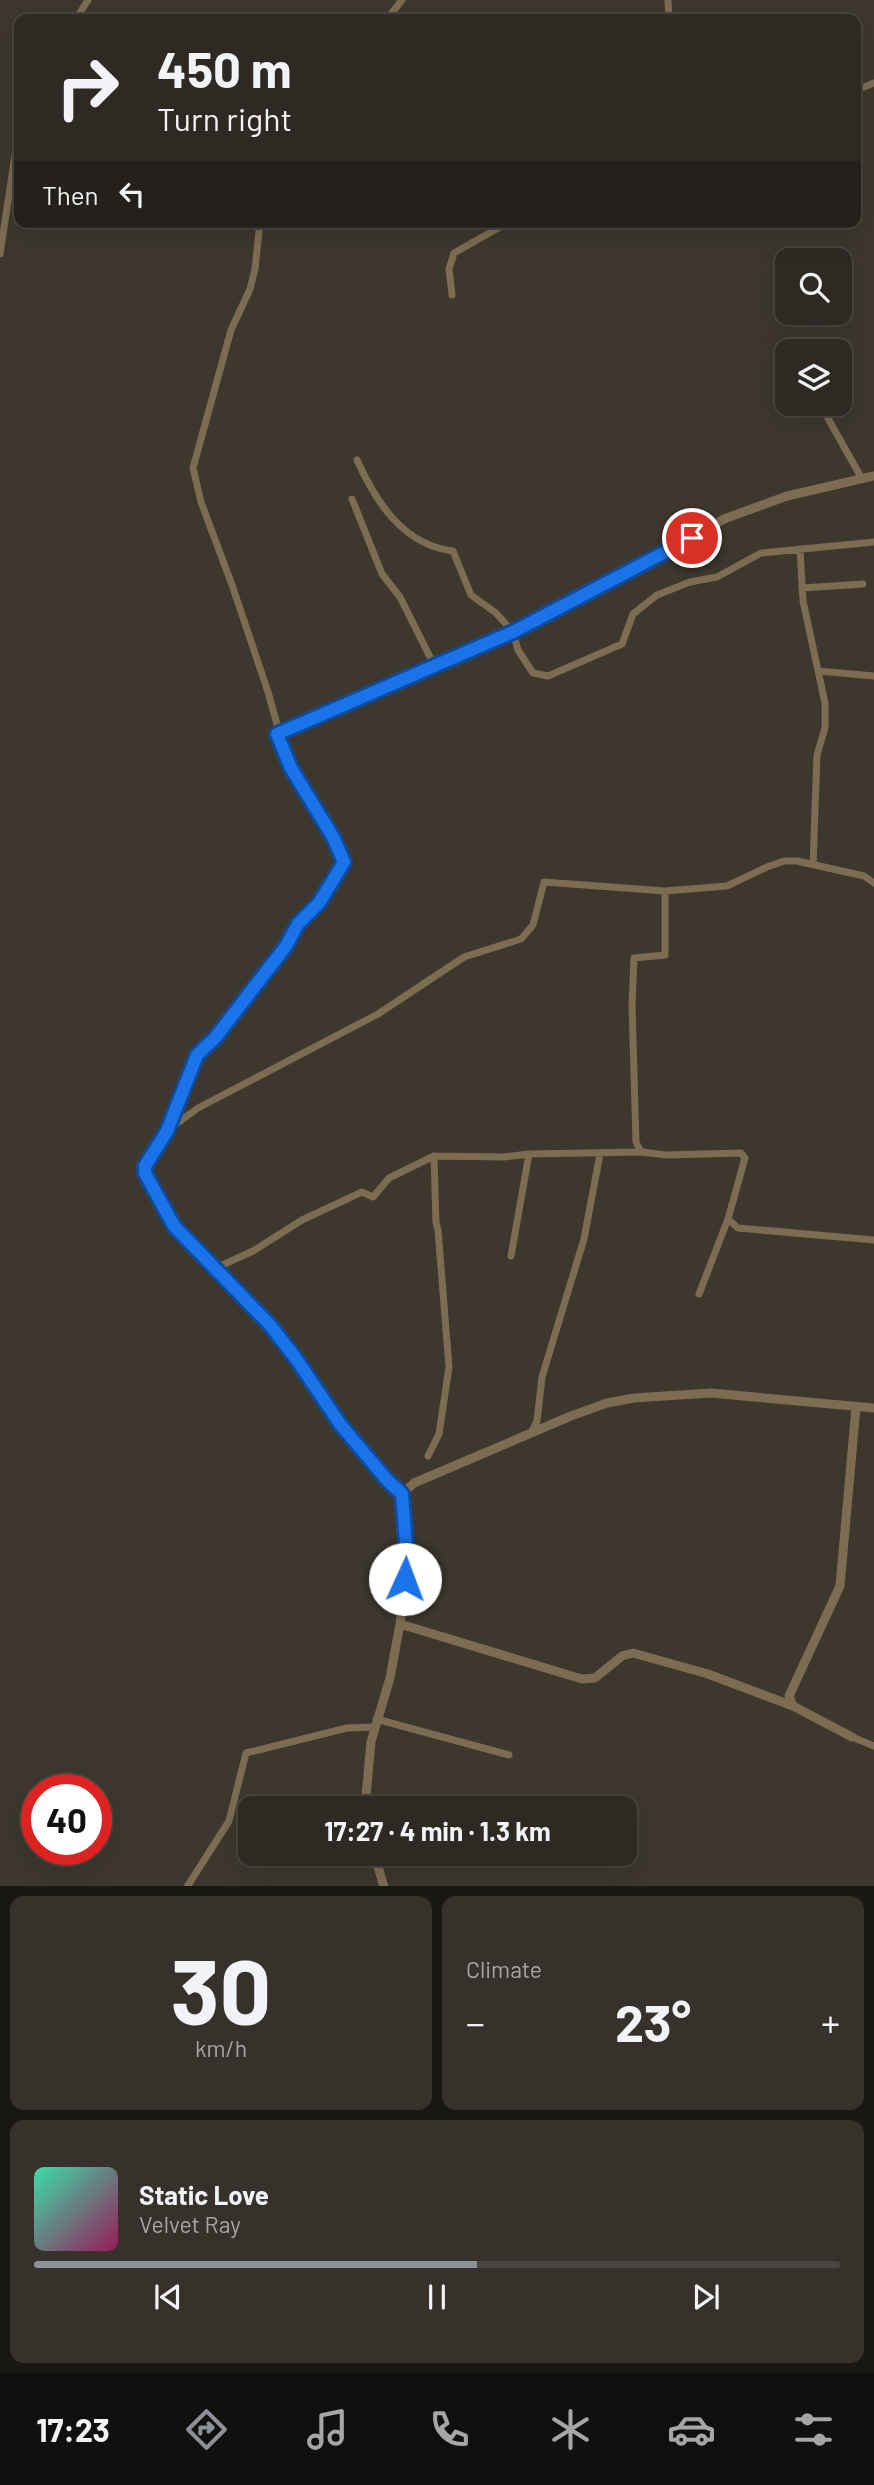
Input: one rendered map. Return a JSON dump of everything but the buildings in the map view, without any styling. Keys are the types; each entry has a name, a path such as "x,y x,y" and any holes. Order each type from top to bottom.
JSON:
{"street":[{"path":"391,14 402,0"},
{"path":"0,254 14,162"},
{"path":"259,228 256,269 231,330 193,468 201,502 268,692 278,724 277,734 291,768 333,837 344,862 319,903 298,924 286,946 215,1038 197,1055 167,1131 148,1159 145,1173 174,1226 270,1325 340,1424 380,1473 402,1494 407,1557 400,1624 390,1678 375,1723 368,1766 368,1796"},
{"path":"452,296 449,269 454,253 498,228"},
{"path":"827,416 862,479"},
{"path":"357,460 373,493 394,521 425,544 453,551 471,595 496,613 513,632 518,650 533,674 548,676 622,644 633,614 657,595 690,582 717,577 761,553 874,542"},
{"path":"277,734 513,632 724,519 787,496 874,475"},
{"path":"352,499 382,574 400,597 434,665"},
{"path":"800,549 802,588 825,703 825,728 817,755 813,865"},
{"path":"802,588 863,584"},
{"path":"818,671 874,676"},
{"path":"167,1131 198,1108 378,1014 464,957 521,939 533,925 544,882 665,891 727,886 767,867 797,861 864,876 874,883"},
{"path":"642,1152 636,1142 632,1005 634,958 665,955 665,891"},
{"path":"216,1268 253,1251 302,1220 362,1192 373,1197 389,1178 434,1157 642,1152 667,1155 741,1153 745,1158 728,1219 699,1294"},
{"path":"511,1256 529,1154"},
{"path":"531,1433 537,1421 542,1377 584,1239 600,1154"},
{"path":"428,1457 439,1434 449,1367 436,1223 434,1157"},
{"path":"728,1219 738,1228 874,1240"},
{"path":"402,1494 414,1483 607,1403 672,1394 711,1393 874,1408"},
{"path":"793,1706 789,1696 840,1586 856,1407"},
{"path":"400,1624 582,1679 595,1678 622,1656 634,1653 708,1674 793,1706 874,1746"},
{"path":"187,1886 229,1821 246,1752 375,1723 509,1755"},
{"path":"377,1866 384,1886"},
{"path":"372,1886 379,1874"}],"route":[{"path":"405,1579 407,1557 402,1494 373,1465 340,1424 270,1325 174,1226 145,1173 145,1166 167,1131 197,1055 215,1038 286,946 298,924 319,903 344,862 333,837 291,768 277,734 513,632 692,538"}]}
